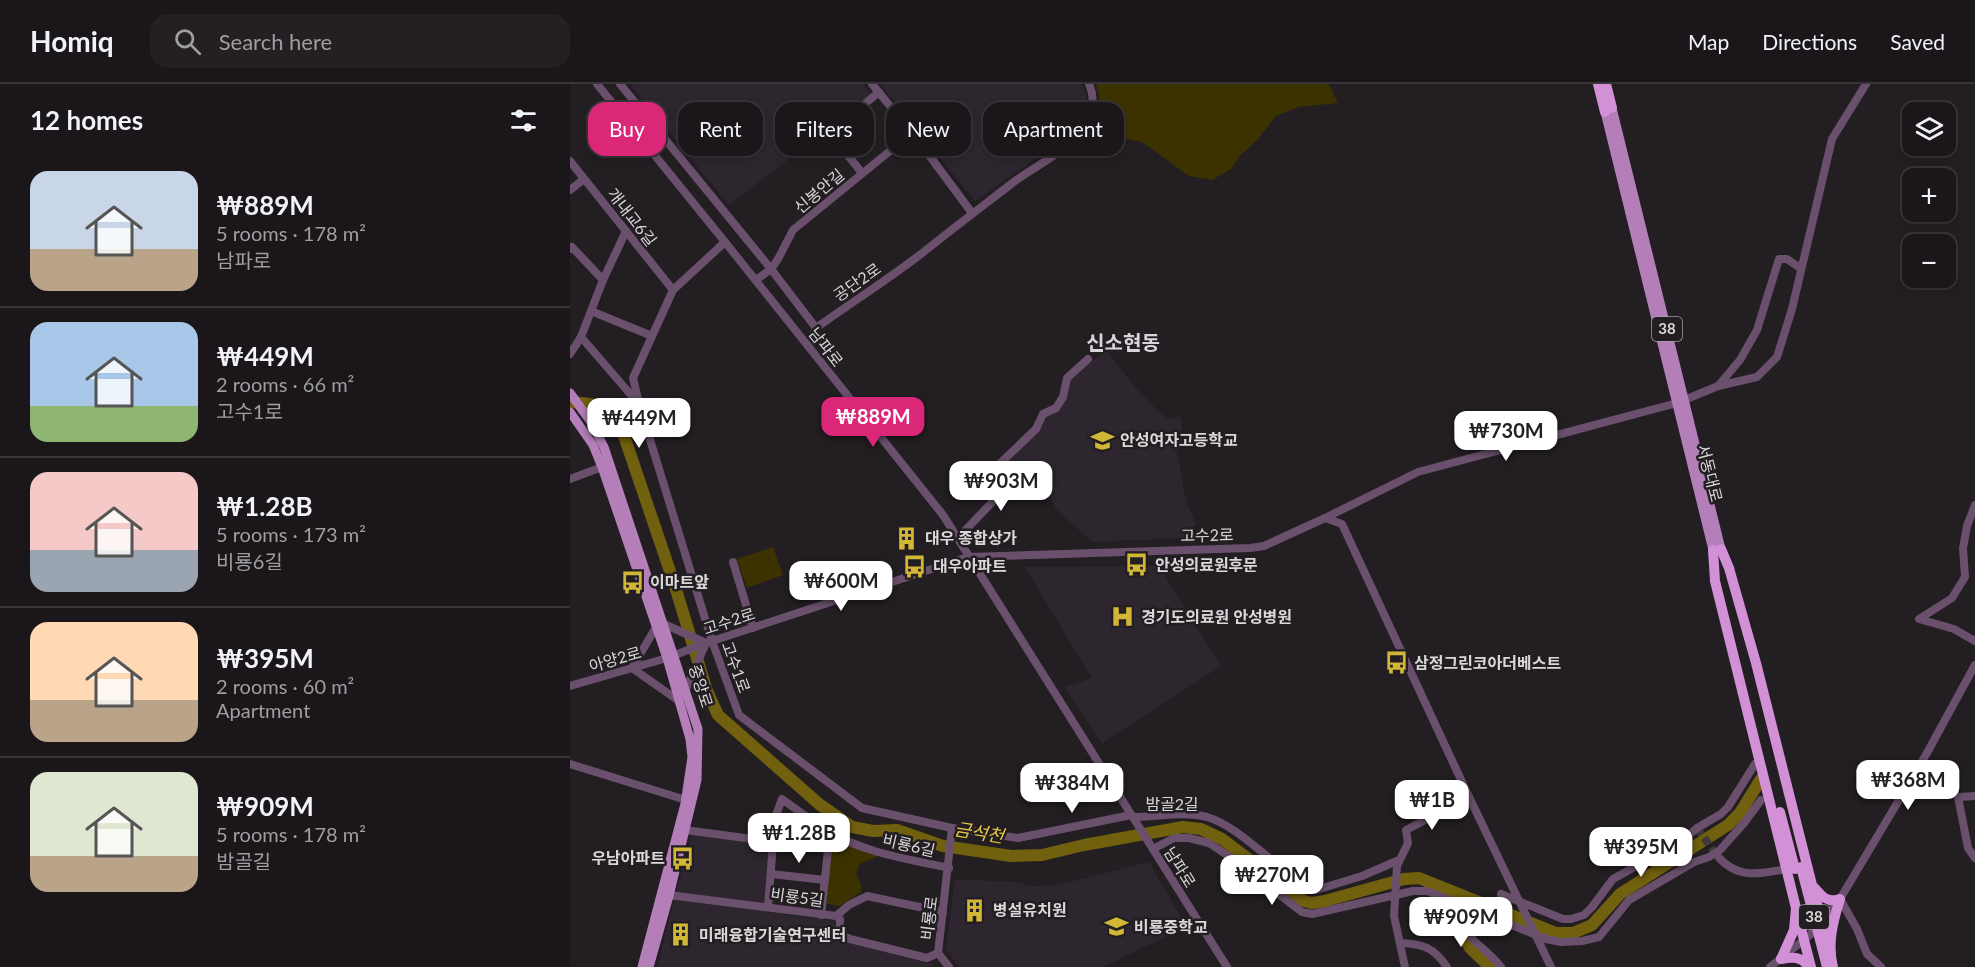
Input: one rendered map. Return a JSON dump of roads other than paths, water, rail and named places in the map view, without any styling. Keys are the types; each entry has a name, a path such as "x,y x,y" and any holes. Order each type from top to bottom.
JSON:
{"highway":[{"name":"서동대로","path":"1598,84 1608,110"},
{"name":"서동대로","path":"1606,84 1608,110"},
{"name":"서동대로","path":"1717,550 1794,868"},
{"path":"1717,550 1729,568 1756,663 1830,964"},
{"path":"1781,959 1794,930 1796,908 1794,868"},
{"name":"38","path":"1794,868 1830,964"},
{"name":"38","path":"1794,868 1820,967"},
{"path":"1812,885 1825,899 1840,899 1832,927 1830,964"},
{"path":"1796,908 1807,937 1810,967"},
{"path":"1781,959 1793,957 1801,959 1810,967"}],"main road":[{"name":"서동대로","path":"1608,110 1717,550"},
{"name":"중앙로","path":"570,393 591,422 604,447 674,655 688,684 698,729 697,780 649,967"},
{"name":"중앙로","path":"570,412 593,445 665,626"},
{"name":"중앙로","path":"642,967 686,800 692,757 690,739 679,701 674,655"}],"street":[{"name":"남파로","path":"597,84 943,515 1227,967"},
{"path":"620,84 771,269 816,328 809,347"},
{"path":"872,84 886,102"},
{"name":"공단2로","path":"816,328 919,255 1081,133 1089,120 1092,106 1089,84"},
{"path":"1718,386 1757,377 1777,357 1792,309 1832,139 1866,84"},
{"path":"862,173 830,133 879,93"},
{"name":"신봉안길","path":"756,280 771,269 793,230 886,154"},
{"path":"929,156 972,213"},
{"name":"개내교6길","path":"570,161 673,290"},
{"path":"570,190 584,179"},
{"path":"570,354 581,337 603,280 626,231"},
{"name":"고수1로","path":"725,242 673,290 633,378 709,642 739,715 862,808 952,828 1018,838 1133,818"},
{"path":"570,249 572,247 603,280"},
{"path":"1718,386 1740,360 1758,330 1779,259 1787,259 1800,268"},
{"path":"591,311 652,336"},
{"path":"581,337 639,405"},
{"path":"957,539 999,495 990,474 1036,429 1043,414 1056,408 1063,397 1067,378 1088,359"},
{"name":"고수2로","path":"674,655 968,557 1264,546 1418,472 1681,402 1718,386"},
{"path":"570,479 602,467"},
{"path":"1975,504 1962,548 1965,577 1952,598 1919,619 1954,629 1975,641"},
{"path":"1325,518 1342,524 1551,967"},
{"path":"733,562 753,628"},
{"path":"679,701 632,668 665,626 709,642 688,684"},
{"name":"아양2로","path":"570,686 674,655"},
{"path":"1770,967 1807,937 1840,899 1920,765 1975,665"},
{"path":"570,764 686,800"},
{"path":"1502,894 1563,919 1584,915 1592,908 1613,879 1684,839 1697,828 1721,814 1728,807 1755,764"},
{"path":"1920,765 1958,797 1968,848 1975,858"},
{"path":"1958,797 1975,796"},
{"path":"1405,967 1394,916 1394,894 1398,863 1408,843 1406,830 1469,797"},
{"name":"비룡6길","path":"768,907 775,818 782,799 830,832 875,851 949,868"},
{"path":"1151,845 1174,838 1189,838 1209,843 1302,912 1312,914 1394,894 1427,891 1561,942 1582,941 1599,937 1629,900 1694,862 1715,853 1761,800"},
{"name":"밤골2길","path":"1133,818 1183,814 1208,817 1230,829 1316,890 1398,863"},
{"name":"비룡로","path":"949,967 938,953 952,828"},
{"path":"685,830 827,849"},
{"path":"822,915 830,832"},
{"path":"1715,853 1722,861 1742,872 1758,875 1794,868"},
{"path":"771,874 825,880"},
{"name":"비룡5길","path":"669,895 836,916 840,919 843,936 850,939 927,958 938,953"},
{"path":"836,916 849,905 867,896 943,912"},
{"path":"1840,899 1868,954 1881,967"},
{"path":"1454,901 1460,920 1472,941 1502,967"},
{"path":"1401,943 1418,943 1437,952 1447,967"}],"waterway":[{"name":"금석천","path":"570,402 604,408 615,415 619,421 674,583 707,691 718,715 819,804 852,827 873,831 897,830 943,846 1011,856 1042,855 1183,827 1201,829 1222,839 1304,901 1312,903 1325,901 1404,879 1419,878 1556,933 1573,933 1592,925 1620,894 1728,825 1740,813 1761,779"},
{"path":"1450,891 1456,919 1470,948 1490,967"}],"tunnel":[{"path":"1697,828 1715,853"}],"place":[{"name":"안성여자고등학교","path":"1102,440"},
{"name":"대우 종합상가","path":"907,538"},
{"name":"안성의료원후문","path":"1137,565"},
{"name":"대우아파트","path":"915,566"},
{"name":"이마트앞","path":"632,582"},
{"name":"경기도의료원 안성병원","path":"1123,617"},
{"name":"삼정그린코아더베스트","path":"1396,663"},
{"name":"우남아파트","path":"683,858"},
{"name":"병설유치원","path":"975,910"},
{"name":"비룡중학교","path":"1116,927"},
{"name":"미래융합기술연구센터","path":"681,935"}],"district":[{"name":"신소현동","path":"1123,343"}]}
